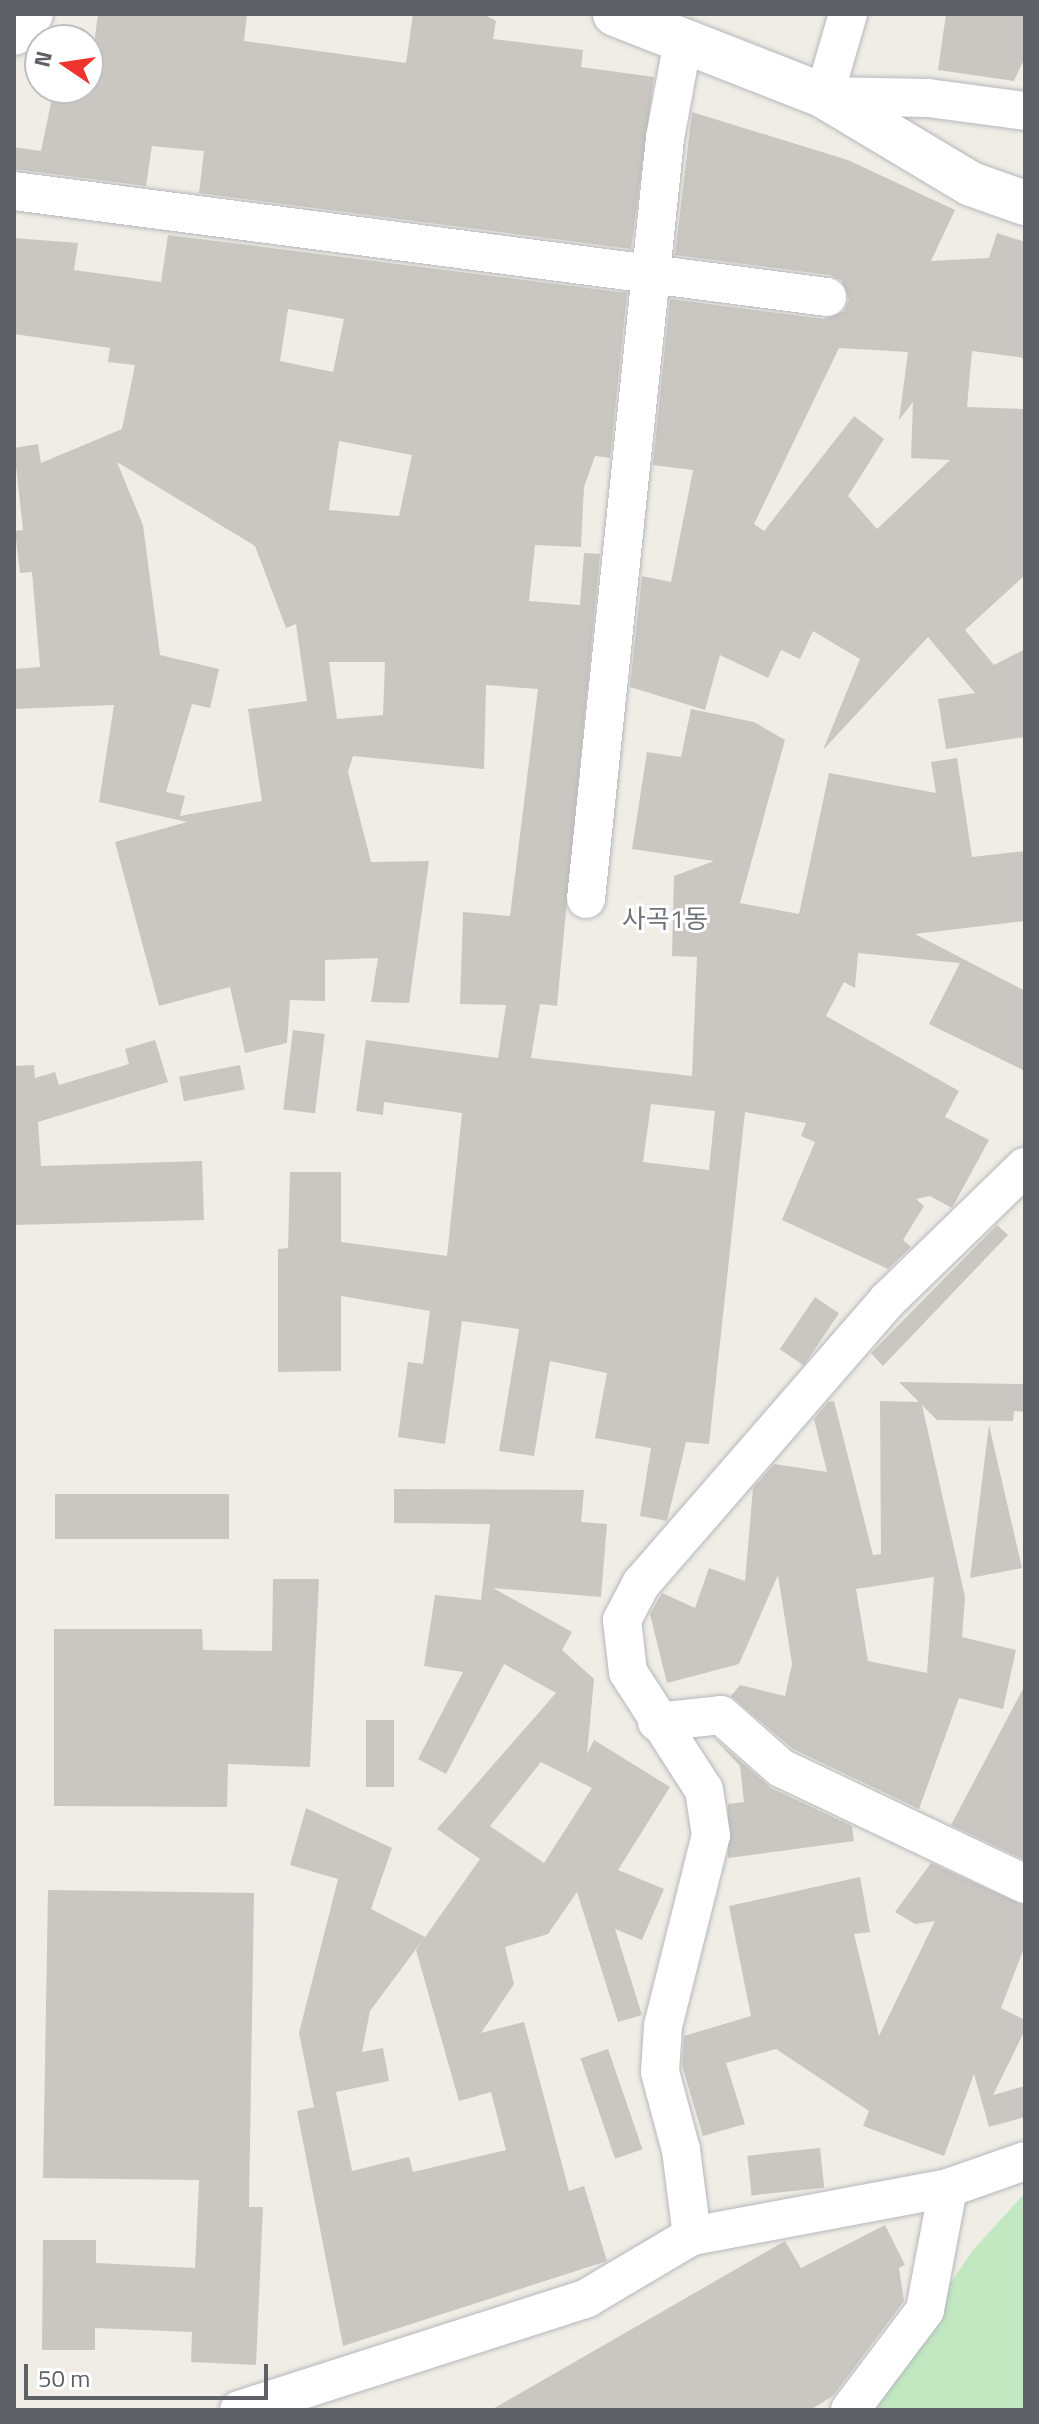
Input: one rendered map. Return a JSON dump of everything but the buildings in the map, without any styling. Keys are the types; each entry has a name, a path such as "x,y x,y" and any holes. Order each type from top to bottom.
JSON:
{"street":[{"path":"14,33 31,14"},
{"path":"615,14 824,96 971,184 1025,203"},
{"path":"824,96 848,14"},
{"path":"586,899 651,271 683,41"},
{"path":"824,96 928,98 1025,111"},
{"path":"14,191 651,271 827,297"},
{"path":"692,2236 681,2150 660,2072 663,2026 711,1835 704,1790 657,1722 628,1672 622,1646 622,1620 636,1592 888,1300 1025,1167"},
{"path":"657,1722 721,1715 781,1768 1025,1884"},
{"path":"239,2410 587,2298 692,2236 948,2188 1025,2161"},
{"path":"850,2410 925,2310 948,2188"}],"green space":[{"path":"1025,2193 1025,2410 864,2410 973,2250"}],"district":[{"name":"사곡1동","path":"665,919"}]}
